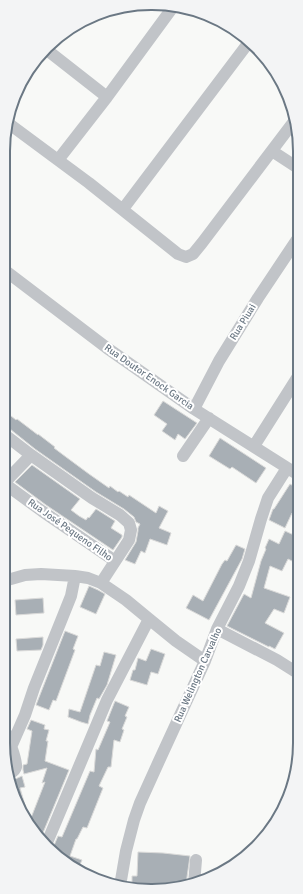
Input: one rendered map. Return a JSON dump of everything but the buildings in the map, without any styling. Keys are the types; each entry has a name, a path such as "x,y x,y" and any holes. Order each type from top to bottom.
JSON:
{"street":[{"path":"58,160 107,97 170,11"},
{"path":"123,209 246,46"},
{"path":"50,52 107,97"},
{"path":"12,126 123,209 178,254 188,257 193,254 202,243 290,126"},
{"path":"272,151 293,165"},
{"name":"Rua Piuai","path":"194,409 219,361 293,246"},
{"name":"Rua Doutor Enock Garcia","path":"10,274 107,348 194,409 292,471"},
{"path":"254,446 293,384"},
{"path":"183,456 209,418"},
{"path":"10,439 92,498 120,515 129,523 131,533 125,546 102,583"},
{"path":"10,477 31,454"},
{"name":"Rua Welington Carvalho","path":"121,880 126,851 134,820 158,761 205,660 217,629 239,586 249,561 268,498 292,471"},
{"name":"Rua José Pequeno Filho","path":"10,487 42,512 115,561"},
{"path":"10,579 25,575 41,574 75,576 88,578 102,583 118,594 176,641 205,660"},
{"path":"13,771 16,767 11,747 71,596 75,576"},
{"path":"48,840 107,700 149,619"},
{"path":"217,629 277,660 293,670"},
{"path":"195,877 196,860"}]}
